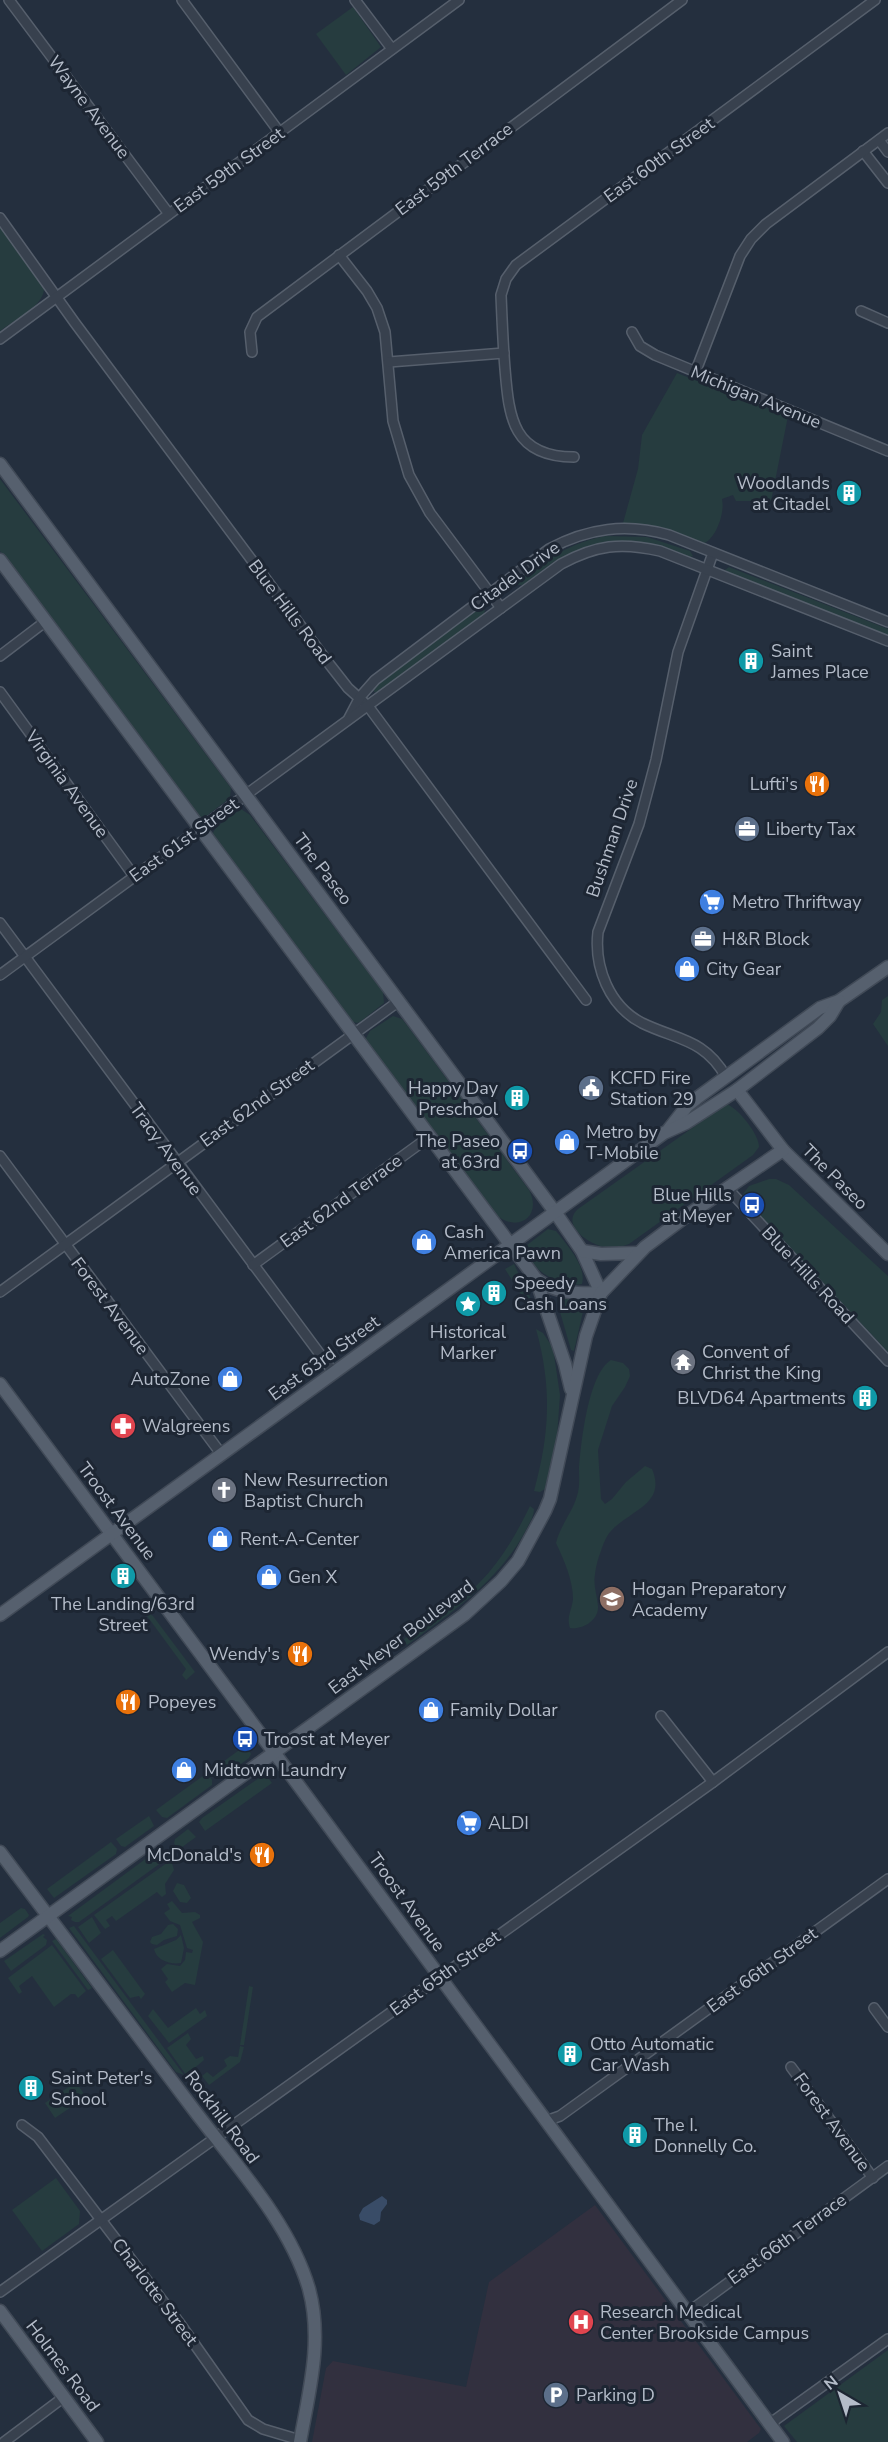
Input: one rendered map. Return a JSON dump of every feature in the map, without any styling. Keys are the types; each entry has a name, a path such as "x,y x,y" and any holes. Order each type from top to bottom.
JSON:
{"main road":[{"name":"The Paseo","path":"0,464 555,1212 582,1251 601,1293"},
{"path":"0,560 536,1279 547,1288 582,1294 601,1293"},
{"name":"East 63rd Street","path":"669,1130 687,1106 820,1008 839,1001 888,967"},
{"name":"East 63rd Street","path":"0,1615 669,1130 686,1123 737,1090 818,1028 830,1016 839,1001"},
{"path":"778,1039 735,1084 737,1090 783,1150"},
{"path":"686,1123 705,1102 720,1092 725,1085 726,1077"},
{"name":"The Paseo","path":"783,1150 888,1254"},
{"name":"East Meyer Boulevard","path":"0,1951 464,1615 501,1581 518,1561 545,1511 586,1336 601,1293 638,1254 685,1217 783,1150"},
{"path":"582,1251 601,1254 638,1254"},
{"path":"536,1279 573,1394"},
{"name":"Troost Avenue","path":"0,1384 783,2442"},
{"name":"Rockhill Road","path":"0,1852 215,2137 286,2236 300,2263 309,2290 316,2331 316,2355 300,2441"},
{"name":"Holmes Road","path":"0,2311 97,2442"}],"street":[{"name":"Wayne Avenue","path":"9,0 169,214"},
{"path":"182,0 279,133"},
{"path":"355,0 392,49"},
{"name":"East 59th Street","path":"0,339 459,0"},
{"name":"East 59th Terrace","path":"252,352 250,332 257,316 682,0"},
{"name":"East 60th Street","path":"574,457 558,457 528,444 518,432 508,410 501,296 506,279 516,265 875,0"},
{"path":"695,373 740,256 751,238 766,224 888,133"},
{"path":"879,140 888,152"},
{"path":"863,151 888,183"},
{"name":"Blue Hills Road","path":"0,218 330,665 348,688 368,706 586,1000"},
{"path":"339,255 367,291 377,308 385,332 393,422 409,475 430,513 501,608"},
{"path":"861,311 888,323"},
{"name":"Michigan Avenue","path":"632,332 640,346 695,373 888,451"},
{"path":"388,362 504,353"},
{"name":"Citadel Drive","path":"347,720 360,697 375,680 490,593 549,549 568,538 600,529 632,527 651,530 713,552 888,622"},
{"name":"Citadel Drive","path":"368,706 561,564 581,554 610,546 637,546 660,551 888,641"},
{"name":"Bushman Drive","path":"713,552 678,652 656,760 639,824 601,922 596,946 600,969 606,985 621,1007 642,1023 694,1042 711,1057 726,1077"},
{"path":"0,656 46,621"},
{"name":"Virginia Avenue","path":"0,692 134,876"},
{"name":"East 61st Street","path":"0,975 368,706"},
{"name":"Tracy Avenue","path":"0,923 334,1373"},
{"name":"East 62nd Street","path":"0,1292 352,1033 399,1001"},
{"name":"East 62nd Terrace","path":"253,1266 429,1137"},
{"name":"Forest Avenue","path":"0,1156 222,1455"},
{"name":"Blue Hills Road","path":"728,1189 888,1361"},
{"name":"East 65th Street","path":"0,2292 713,1782 888,1652"},
{"path":"661,1716 713,1782"},
{"name":"East 66th Street","path":"546,2121 560,2116 888,1879"},
{"path":"874,2008 888,2027"},
{"name":"Forest Avenue","path":"791,2067 873,2178"},
{"name":"Charlotte Street","path":"22,2125 38,2137 101,2219 181,2325 248,2420 262,2429 300,2441"},
{"name":"East 66th Terrace","path":"687,2313 888,2166"},
{"path":"772,2426 775,2420 888,2339"},
{"path":"4,2442 64,2397"}],"shaded area":[{"name":"Research Medical Center Brookside Campus","path":"595,2205 761,2429 759,2433 747,2442 312,2442 326,2368 333,2361 466,2387 489,2282"}],"green space":[{"path":"353,7 381,47 346,75 316,34"},
{"path":"0,225 44,286 40,300 35,306 0,331"},
{"path":"677,373 788,416 771,501 736,501 733,495 722,499 719,523 713,535 705,543 659,528 623,523 638,469 642,435"},
{"path":"0,479 231,788 230,798 205,817 199,817 194,811 0,551"},
{"path":"606,536 647,537 690,551 693,556 688,558 669,550 604,544 569,554 552,563 523,585 517,585 519,579 560,552 582,542"},
{"path":"729,567 888,629 888,636 728,574 725,570"},
{"path":"480,608 485,610 484,614 379,692 374,692 374,686"},
{"path":"241,809 250,815 383,992 384,1003 360,1022 350,1021 212,835 216,827"},
{"path":"888,996 888,1046 873,1024 881,1012 882,1000"},
{"path":"393,1016 402,1019 406,1024 529,1190 533,1208 525,1220 511,1222 494,1213 365,1040 370,1031"},
{"path":"726,1104 742,1116 756,1136 759,1147 753,1155 629,1244 605,1247 579,1233 573,1221 573,1215 578,1209"},
{"path":"776,1179 789,1185 888,1276 888,1352 745,1199 743,1194 749,1186"},
{"path":"548,1229 556,1231 575,1256 583,1277 582,1284 564,1283 546,1275 531,1261 527,1245"},
{"path":"514,1264 531,1299 529,1307 505,1269"},
{"path":"562,1297 580,1298 585,1303 574,1351 571,1350 558,1305 557,1300"},
{"path":"536,1329 543,1333 553,1348 560,1395 557,1437 545,1489 540,1492 534,1491 546,1430 547,1390"},
{"path":"611,1360 623,1363 629,1369 630,1376 612,1406 598,1450 601,1499 605,1504 612,1499 626,1482 645,1466 652,1469 655,1490 644,1505 608,1535 595,1571 594,1582 598,1606 596,1616 585,1626 570,1628 569,1617 573,1599 570,1577 556,1543 578,1493 582,1443 591,1394 603,1368"},
{"path":"530,1506 534,1509 531,1520 502,1565 473,1594 407,1645 404,1639 464,1597 490,1571 512,1540"},
{"path":"150,1614 195,1672 186,1680 182,1675 186,1669 147,1616"},
{"path":"246,1745 251,1754 249,1758 226,1775 222,1775 216,1767"},
{"path":"207,1773 212,1780 212,1785 167,1818 162,1817 156,1810"},
{"path":"266,1775 272,1783 205,1831 199,1822 202,1818"},
{"path":"149,1816 154,1826 125,1847 121,1846 116,1839"},
{"path":"188,1829 196,1837 178,1850 174,1843 175,1839"},
{"path":"111,1842 117,1849 116,1854 54,1898 47,1889"},
{"path":"159,1849 165,1850 169,1857 79,1922 71,1920 72,1917 68,1916"},
{"path":"171,1860 174,1870 165,1884 166,1894 162,1897 157,1892 116,1921 112,1916 106,1920 110,1926 105,1929 94,1915"},
{"path":"177,1883 184,1885 191,1898 187,1903 180,1902 173,1891"},
{"path":"172,1901 182,1913 195,1912 200,1915 200,1918 192,1922 203,1942 195,1985 185,1983 172,1992 165,1982 168,1979 161,1969 167,1964 180,1966 185,1960 186,1952 192,1953 193,1950 187,1948 180,1925 170,1921 164,1913 170,1909 167,1904"},
{"path":"21,1908 25,1909 28,1917 0,1938 0,1923"},
{"path":"92,1917 101,1933 89,1943 78,1927"},
{"path":"173,1924 178,1929 177,1936 157,1945 150,1942 152,1937 161,1934 168,1925"},
{"path":"74,1926 184,2075 176,2072 69,1928"},
{"path":"43,1934 47,1940 46,1945 11,1971 4,1961"},
{"path":"181,1935 184,1948 181,1963 168,1962 155,1953 154,1949 176,1940"},
{"path":"56,1939 92,1988 88,1990 52,1941"},
{"path":"52,1945 86,1991 78,1998 75,1994 71,1994 54,2007 32,1976 19,1986 22,1992 19,1994 8,1978"},
{"path":"113,1950 145,1994 141,1999 139,1996 130,1998 101,1959"},
{"path":"249,1986 253,1987 244,2045 240,2045"},
{"path":"196,2008 200,2014 205,2010 207,2016 169,2043 148,2016 153,2009 168,2028"},
{"path":"188,2033 191,2039 186,2045 196,2059 203,2056 204,2060 186,2075 167,2048"},
{"path":"240,2046 244,2047 240,2062 209,2085 202,2076 207,2072 213,2077 227,2066 224,2060 230,2056 238,2057"},
{"path":"76,2082 86,2097 55,2118 45,2103"},
{"path":"56,2178 80,2211 79,2224 42,2251 12,2210"},
{"path":"888,2350 888,2442 797,2442 784,2426"}],"water":[{"path":"382,2196 387,2200 387,2204 381,2212 380,2221 374,2225 360,2220 359,2215 363,2208"}],"place":[{"name":"Woodlands at Citadel","path":"849,493"},
{"name":"Saint James Place","path":"751,661"},
{"name":"Lufti's","path":"817,784"},
{"name":"Liberty Tax","path":"747,829"},
{"name":"Metro Thriftway","path":"712,902"},
{"name":"H&R Block","path":"703,939"},
{"name":"City Gear","path":"687,969"},
{"name":"KCFD Fire Station 29","path":"591,1088"},
{"name":"Happy Day Preschool","path":"517,1098"},
{"name":"Metro by T-Mobile","path":"567,1142"},
{"name":"The Paseo at 63rd","path":"520,1151"},
{"name":"Blue Hills at Meyer","path":"752,1205"},
{"name":"Cash America Pawn","path":"424,1242"},
{"name":"Speedy Cash Loans","path":"494,1293"},
{"name":"Historical Marker","path":"468,1304"},
{"name":"Convent of Christ the King","path":"683,1362"},
{"name":"AutoZone","path":"230,1379"},
{"name":"BLVD64 Apartments","path":"865,1398"},
{"name":"Walgreens","path":"123,1426"},
{"name":"New Resurrection Baptist Church","path":"224,1490"},
{"name":"Rent-A-Center","path":"220,1539"},
{"name":"The Landing/63rd Street","path":"123,1576"},
{"name":"Gen X","path":"269,1577"},
{"name":"Hogan Preparatory Academy","path":"612,1599"},
{"name":"Wendy's","path":"300,1654"},
{"name":"Popeyes","path":"128,1702"},
{"name":"Family Dollar","path":"431,1710"},
{"name":"Troost at Meyer","path":"245,1739"},
{"name":"Midtown Laundry","path":"184,1770"},
{"name":"ALDI","path":"469,1823"},
{"name":"McDonald's","path":"262,1855"},
{"name":"Otto Automatic Car Wash","path":"570,2054"},
{"name":"Saint Peter's School","path":"31,2088"},
{"name":"The I. Donnelly Co.","path":"635,2135"},
{"name":"Research Medical Center Brookside Campus","path":"581,2322"},
{"name":"Parking D","path":"556,2395"}]}
